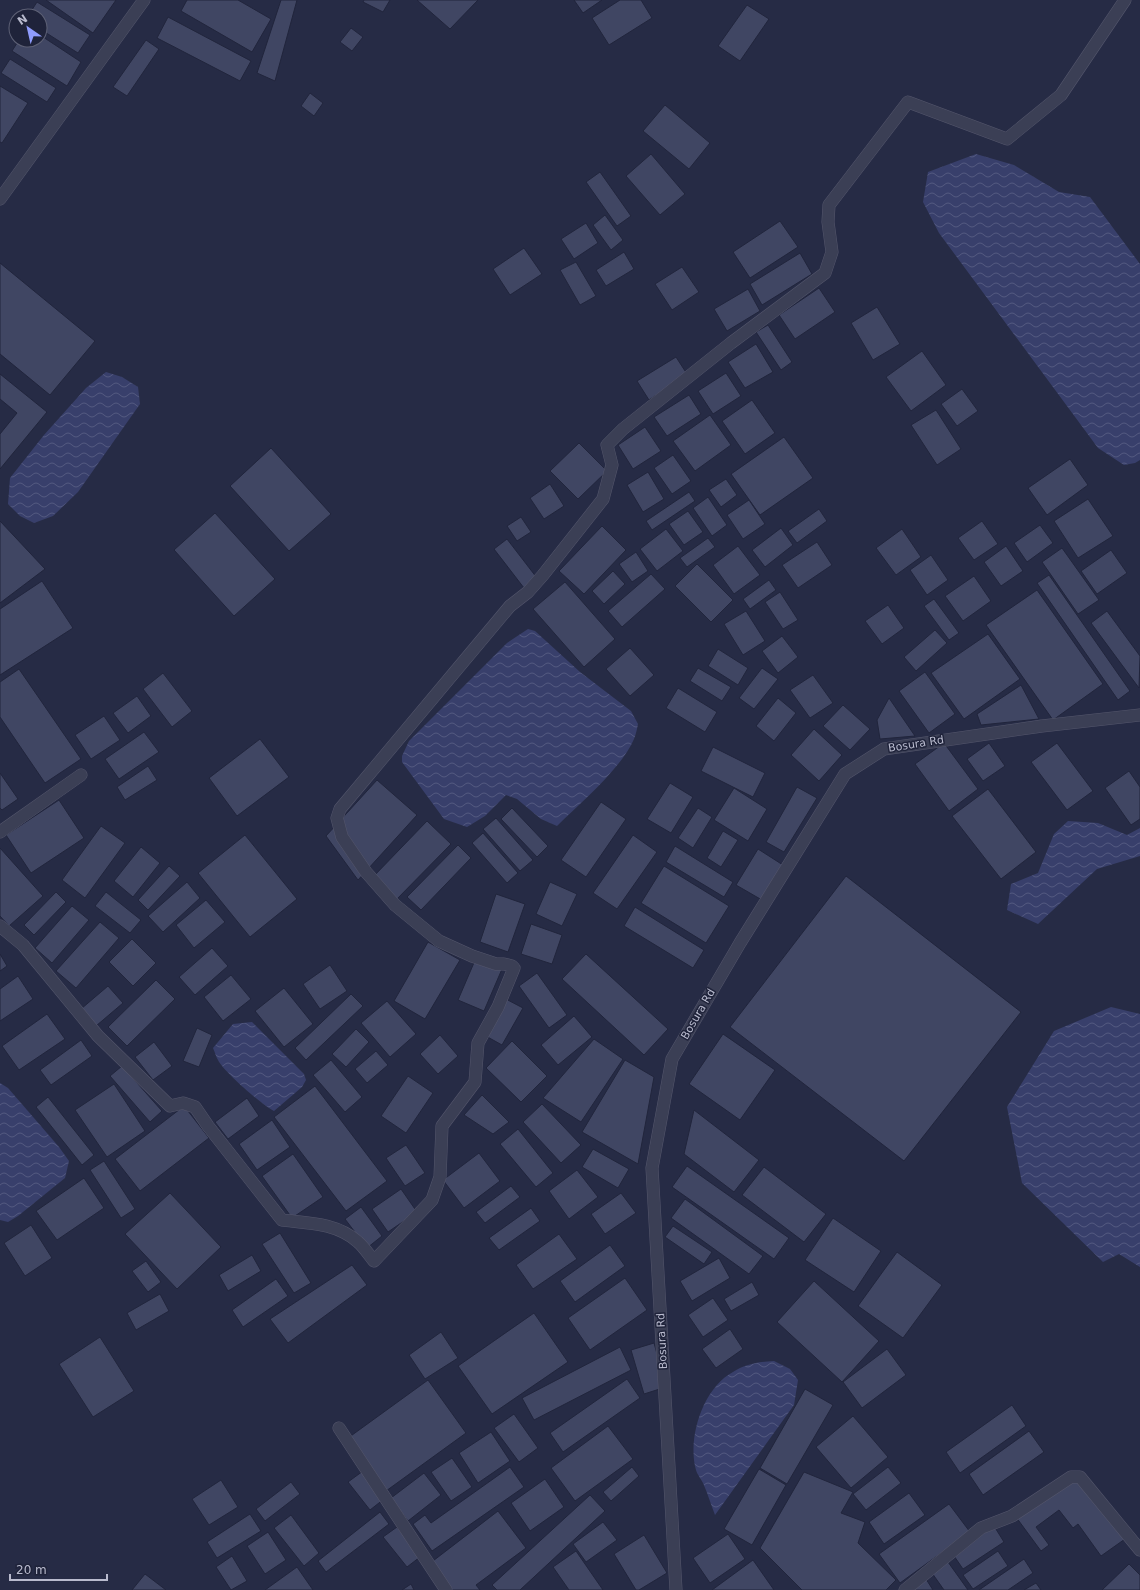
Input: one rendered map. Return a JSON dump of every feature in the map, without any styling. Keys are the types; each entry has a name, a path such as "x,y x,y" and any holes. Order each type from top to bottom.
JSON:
{"street":[{"path":"0,199 144,0"},
{"path":"0,926 22,944 98,1036 170,1106 183,1103 195,1107 208,1126 282,1220 319,1224 336,1228 357,1241 374,1261 432,1200 440,1177 442,1126 475,1082 478,1043 498,1008 514,968 512,966 496,964 472,956 439,941 395,905 366,872 342,837 337,818 340,809 510,606 528,592 544,575 603,499 612,465 607,444 610,440 623,428 731,343 825,273 832,252 828,222 829,205 908,102 1007,139 1061,95 1125,0"},
{"name":"Bosura Rd","path":"676,1590 652,1168 672,1059 740,943 845,774 884,749 1042,726 1140,715"},
{"path":"0,832 81,775"},
{"path":"339,1428 446,1590"},
{"path":"905,1590 981,1528 1012,1516 1071,1477 1080,1477 1140,1550"}],"water":[{"path":"976,154 1014,165 1059,192 1090,197 1140,264 1140,460 1135,463 1124,465 1098,448 939,233 923,202 928,172"},
{"path":"106,372 122,377 138,387 140,404 78,492 53,516 34,523 20,516 8,504 10,478 44,435 86,388"},
{"path":"528,629 535,631 580,672 631,711 638,724 634,739 620,762 557,826 541,819 517,799 506,795 485,816 467,827 444,819 402,762 402,756 409,741 507,643"},
{"path":"1068,821 1098,823 1127,835 1140,828 1140,856 1097,869 1038,924 1007,910 1011,884 1038,873 1054,834"},
{"path":"1111,1007 1140,1014 1140,1267 1119,1254 1103,1262 1022,1183 1007,1107 1054,1031"},
{"path":"252,1022 304,1074 306,1080 302,1087 274,1111 268,1108 235,1080 218,1060 213,1048 233,1024"},
{"path":"0,1083 8,1088 59,1147 69,1161 65,1178 18,1216 8,1222 0,1220"},
{"path":"774,1361 790,1369 798,1380 794,1405 715,1515 705,1487 697,1472 694,1457 696,1429 700,1415 713,1390 722,1379 747,1365"}],"building":[{"path":"46,0 116,0 93,33"},
{"path":"187,0 238,0 271,19 252,52 181,11"},
{"path":"281,0 297,0 275,81 257,73"},
{"path":"364,0 390,0 383,12 363,2"},
{"path":"417,0 478,0 450,29"},
{"path":"574,0 602,0 583,13"},
{"path":"620,0 641,0 652,18 609,45 592,18"},
{"path":"37,2 47,8 33,8"},
{"path":"747,5 769,19 740,61 718,46"},
{"path":"48,9 90,35 78,53 48,34"},
{"path":"168,17 251,61 240,81 157,38"},
{"path":"351,28 363,37 352,51 340,42"},
{"path":"48,40 81,62 67,86 12,51 14,48 48,48"},
{"path":"146,40 159,49 127,96 113,87"},
{"path":"10,59 56,88 47,102 1,73"},
{"path":"0,86 28,103 2,143 0,142"},
{"path":"310,93 323,103 314,116 301,106"},
{"path":"665,105 710,143 689,169 643,131"},
{"path":"651,154 685,194 660,215 626,176"},
{"path":"600,172 631,216 617,226 586,182"},
{"path":"605,215 623,240 611,250 593,225"},
{"path":"780,221 798,247 750,278 733,252"},
{"path":"586,223 598,243 574,259 561,239"},
{"path":"524,248 542,274 510,295 493,269"},
{"path":"624,252 634,269 606,286 596,270"},
{"path":"800,253 812,274 762,305 750,284"},
{"path":"576,262 596,296 580,305 560,270"},
{"path":"0,263 95,341 50,395 0,354"},
{"path":"682,267 699,292 672,310 655,284"},
{"path":"819,288 835,312 795,339 779,315"},
{"path":"748,289 760,311 727,331 714,309"},
{"path":"877,307 900,344 873,360 851,323"},
{"path":"768,325 792,362 781,370 756,332"},
{"path":"756,344 773,372 745,388 728,362"},
{"path":"922,351 946,385 911,411 886,377"},
{"path":"676,357 687,374 649,400 637,381"},
{"path":"726,373 741,396 713,414 698,391"},
{"path":"0,374 47,412 0,469 0,434 17,413 0,399"},
{"path":"962,389 978,411 957,426 941,404"},
{"path":"689,395 701,414 667,436 654,417"},
{"path":"752,400 775,433 745,454 722,421"},
{"path":"936,410 961,449 937,465 911,425"},
{"path":"710,415 731,445 695,471 673,441"},
{"path":"645,427 661,451 633,469 618,445"},
{"path":"784,437 813,478 760,515 731,474"},
{"path":"579,443 607,471 578,499 550,471"},
{"path":"271,448 331,514 289,551 230,486"},
{"path":"673,455 691,481 672,494 654,468"},
{"path":"1070,459 1088,485 1047,515 1028,488"},
{"path":"648,472 664,499 643,512 627,485"},
{"path":"726,479 737,495 721,507 709,490"},
{"path":"550,484 564,506 544,519 530,498"},
{"path":"689,492 695,501 652,530 646,521"},
{"path":"708,497 727,525 712,536 693,508"},
{"path":"1088,499 1113,536 1078,558 1054,521"},
{"path":"749,500 765,524 743,539 727,515"},
{"path":"819,509 827,521 797,543 788,531"},
{"path":"688,511 703,532 684,545 669,524"},
{"path":"215,513 275,579 234,616 174,550"},
{"path":"521,517 531,532 517,541 507,526"},
{"path":"0,521 45,569 0,603"},
{"path":"982,521 998,544 974,560 958,538"},
{"path":"1040,525 1053,543 1027,562 1014,543"},
{"path":"602,526 626,550 584,594 559,571"},
{"path":"781,528 793,545 765,567 752,550"},
{"path":"666,529 683,551 657,571 640,549"},
{"path":"902,529 921,557 896,575 876,548"},
{"path":"708,538 715,547 687,567 680,558"},
{"path":"507,539 537,578 524,588 494,549"},
{"path":"817,542 832,565 798,588 782,565"},
{"path":"738,546 760,575 734,594 713,565"},
{"path":"1006,546 1023,571 1001,586 984,562"},
{"path":"1062,548 1099,600 1078,614 1042,562"},
{"path":"1111,550 1127,573 1097,594 1081,571"},
{"path":"636,552 648,571 632,582 619,564"},
{"path":"931,555 948,580 927,595 910,570"},
{"path":"697,564 733,600 711,622 675,586"},
{"path":"613,571 625,584 604,604 592,591"},
{"path":"651,574 665,589 622,627 608,611"},
{"path":"1049,575 1130,691 1118,700 1037,583"},
{"path":"974,576 991,601 963,621 945,596"},
{"path":"769,580 776,590 750,609 743,599"},
{"path":"42,581 73,628 0,675 0,609"},
{"path":"565,582 615,639 584,667 533,609"},
{"path":"1037,590 1103,684 1053,720 986,625"},
{"path":"780,592 798,620 783,629 765,602"},
{"path":"934,599 959,633 949,640 924,606"},
{"path":"888,605 904,628 882,644 865,621"},
{"path":"746,611 765,641 743,655 724,624"},
{"path":"1107,611 1140,656 1139,688 1091,623"},
{"path":"935,630 947,643 916,671 904,657"},
{"path":"988,634 1020,679 964,719 931,673"},
{"path":"782,636 798,657 778,673 762,651"},
{"path":"630,648 654,675 630,696 606,669"},
{"path":"718,649 748,668 738,685 708,666"},
{"path":"698,668 731,687 722,701 690,681"},
{"path":"762,668 778,679 754,709 739,698"},
{"path":"19,669 81,759 45,783 0,717 0,682"},
{"path":"925,672 955,714 929,733 899,691"},
{"path":"163,673 192,711 172,727 143,689"},
{"path":"813,675 833,703 810,718 790,690"},
{"path":"1021,685 1039,719 981,725 977,714"},
{"path":"678,688 717,712 705,732 666,708"},
{"path":"137,696 151,716 128,733 113,713"},
{"path":"778,698 796,713 774,741 756,726"},
{"path":"889,698 915,736 880,739 877,720"},
{"path":"843,705 870,729 850,750 823,726"},
{"path":"104,716 120,740 91,759 75,735"},
{"path":"814,729 842,755 819,781 791,755"},
{"path":"144,732 159,752 119,779 105,759"},
{"path":"260,739 289,777 237,816 209,778"},
{"path":"944,743 978,789 949,811 915,764"},
{"path":"989,743 1005,766 983,781 967,759"},
{"path":"1057,743 1093,791 1067,810 1031,762"},
{"path":"713,747 765,773 753,797 701,771"},
{"path":"148,766 157,780 125,800 117,787"},
{"path":"1129,771 1140,787 1140,819 1131,825 1105,788"},
{"path":"0,773 18,799 2,810 0,808"},
{"path":"377,780 417,815 358,880 326,836"},
{"path":"670,783 693,797 671,833 647,819"},
{"path":"797,787 817,798 784,852 766,842"},
{"path":"734,788 767,809 748,841 714,820"},
{"path":"988,789 1036,852 1001,879 952,816"},
{"path":"59,800 84,838 31,873 6,835"},
{"path":"601,802 626,819 586,877 561,860"},
{"path":"512,808 548,846 537,857 501,819"},
{"path":"698,808 712,817 693,848 678,838"},
{"path":"496,818 533,860 520,871 483,829"},
{"path":"427,821 451,844 396,900 373,877"},
{"path":"101,826 125,843 85,898 62,880"},
{"path":"723,831 738,840 721,867 707,858"},
{"path":"483,833 518,873 507,883 472,843"},
{"path":"245,835 297,899 250,937 198,873"},
{"path":"633,835 657,852 617,909 593,893"},
{"path":"458,845 471,858 421,910 407,897"},
{"path":"675,846 733,882 724,897 666,862"},
{"path":"141,847 160,863 133,897 114,881"},
{"path":"0,848 43,896 9,926 0,916"},
{"path":"758,849 783,865 762,900 736,885"},
{"path":"169,866 180,876 148,910 138,900"},
{"path":"664,866 729,906 706,943 641,903"},
{"path":"846,876 1021,1012 904,1161 730,1027"},
{"path":"187,882 200,898 163,932 148,916"},
{"path":"550,882 577,894 562,926 536,914"},
{"path":"56,892 66,902 34,935 24,925"},
{"path":"106,892 141,920 130,933 95,906"},
{"path":"496,894 525,904 508,952 480,942"},
{"path":"206,900 225,922 194,948 176,925"},
{"path":"72,906 89,920 52,963 35,948"},
{"path":"635,907 704,950 693,968 624,926"},
{"path":"100,922 119,938 76,988 56,971"},
{"path":"531,924 562,935 552,964 521,954"},
{"path":"132,939 156,963 133,986 109,962"},
{"path":"428,942 460,960 425,1019 394,1001"},
{"path":"212,948 228,966 195,995 179,977"},
{"path":"0,954 7,966 0,971"},
{"path":"586,954 668,1029 644,1055 562,979"},
{"path":"476,958 502,969 484,1011 458,1000"},
{"path":"330,965 347,991 320,1009 303,984"},
{"path":"537,973 567,1015 549,1028 519,986"},
{"path":"231,975 251,999 223,1021 204,997"},
{"path":"18,976 33,999 0,1021 0,989"},
{"path":"156,980 175,999 127,1046 108,1027"},
{"path":"108,986 123,1003 96,1026 81,1009"},
{"path":"284,988 313,1024 284,1047 255,1011"},
{"path":"351,994 363,1006 306,1060 295,1048"},
{"path":"504,998 523,1008 502,1045 484,1035"},
{"path":"387,1001 416,1034 390,1057 361,1023"},
{"path":"47,1014 65,1039 19,1070 2,1046"},
{"path":"574,1016 592,1037 558,1065 541,1045"},
{"path":"197,1028 212,1035 199,1067 183,1061"},
{"path":"356,1029 369,1042 346,1067 332,1054"},
{"path":"723,1034 775,1070 740,1120 689,1084"},
{"path":"440,1035 458,1056 438,1074 420,1054"},
{"path":"594,1039 623,1059 581,1122 543,1098"},
{"path":"81,1040 92,1056 51,1085 40,1070"},
{"path":"512,1041 547,1076 521,1102 486,1068"},
{"path":"154,1042 172,1066 153,1080 135,1057"},
{"path":"376,1051 388,1065 367,1083 355,1069"},
{"path":"331,1060 362,1097 345,1112 313,1075"},
{"path":"625,1060 654,1077 638,1164 582,1132"},
{"path":"122,1066 162,1111 150,1122 110,1076"},
{"path":"408,1076 433,1093 406,1133 381,1116"},
{"path":"114,1084 145,1131 107,1157 75,1110"},
{"path":"315,1086 387,1181 346,1211 274,1117"},
{"path":"482,1095 509,1122 493,1134 464,1115"},
{"path":"48,1097 94,1155 82,1165 36,1107"},
{"path":"247,1098 259,1116 228,1139 215,1122"},
{"path":"542,1104 581,1145 561,1163 523,1122"},
{"path":"184,1106 209,1138 140,1191 115,1159"},
{"path":"694,1110 759,1160 734,1192 684,1154"},
{"path":"272,1120 290,1147 257,1170 239,1144"},
{"path":"518,1129 553,1173 536,1187 500,1144"},
{"path":"406,1145 425,1173 405,1186 386,1158"},
{"path":"593,1149 629,1169 618,1188 582,1167"},
{"path":"479,1153 500,1181 464,1208 443,1180"},
{"path":"293,1154 323,1197 292,1218 262,1176"},
{"path":"104,1161 135,1209 121,1218 90,1170"},
{"path":"687,1166 789,1238 774,1259 672,1187"},
{"path":"764,1167 826,1214 804,1242 742,1195"},
{"path":"577,1170 598,1197 569,1219 549,1191"},
{"path":"84,1178 104,1208 57,1240 36,1211"},
{"path":"511,1186 520,1197 485,1223 476,1212"},
{"path":"401,1189 417,1212 388,1232 372,1209"},
{"path":"170,1193 221,1247 177,1289 125,1234"},
{"path":"621,1193 636,1213 605,1234 591,1214"},
{"path":"685,1199 763,1256 749,1274 671,1218"},
{"path":"361,1207 382,1236 367,1248 345,1219"},
{"path":"531,1208 540,1221 499,1250 489,1238"},
{"path":"833,1218 881,1251 854,1292 805,1260"},
{"path":"31,1225 52,1258 25,1276 4,1243"},
{"path":"673,1226 712,1252 704,1264 665,1237"},
{"path":"280,1233 311,1283 294,1293 262,1244"},
{"path":"559,1234 577,1259 533,1289 516,1265"},
{"path":"610,1245 625,1266 575,1302 560,1281"},
{"path":"897,1252 942,1285 903,1338 858,1306"},
{"path":"252,1255 261,1271 228,1291 219,1275"},
{"path":"719,1258 730,1278 692,1301 680,1281"},
{"path":"146,1261 161,1282 148,1292 132,1271"},
{"path":"352,1265 367,1285 288,1343 270,1319"},
{"path":"625,1278 647,1310 590,1350 568,1318"},
{"path":"276,1279 288,1296 243,1327 232,1310"},
{"path":"814,1281 879,1341 842,1382 777,1322"},
{"path":"752,1282 759,1295 731,1311 724,1299"},
{"path":"160,1294 169,1311 136,1330 127,1313"},
{"path":"713,1298 728,1320 703,1337 688,1315"},
{"path":"534,1313 568,1362 492,1414 458,1366"},
{"path":"730,1329 743,1349 716,1368 702,1349"},
{"path":"441,1332 458,1358 425,1379 409,1355"},
{"path":"100,1337 134,1391 93,1417 59,1364"},
{"path":"654,1343 666,1387 644,1394 631,1350"},
{"path":"620,1347 631,1370 534,1420 522,1398"},
{"path":"887,1349 906,1375 862,1408 843,1382"},
{"path":"627,1379 640,1398 563,1452 550,1433"},
{"path":"428,1380 466,1433 386,1491 348,1438"},
{"path":"805,1389 833,1405 787,1484 760,1468"},
{"path":"1012,1405 1026,1426 960,1473 946,1452"},
{"path":"514,1414 538,1448 519,1462 494,1428"},
{"path":"853,1416 888,1457 851,1488 816,1447"},
{"path":"608,1426 633,1459 575,1501 551,1468"},
{"path":"1029,1431 1044,1452 983,1495 969,1474"},
{"path":"491,1432 510,1461 478,1483 459,1453"},
{"path":"452,1458 472,1487 451,1501 431,1472"},
{"path":"510,1467 524,1487 432,1551 413,1524 425,1515 431,1523"},
{"path":"632,1467 639,1476 611,1501 603,1492"},
{"path":"888,1467 901,1483 866,1510 853,1494"},
{"path":"759,1469 786,1485 752,1545 724,1529"},
{"path":"363,1471 384,1499 370,1510 348,1482"},
{"path":"804,1472 853,1492 841,1513 865,1522 858,1543 896,1580 886,1590 802,1590 760,1548"},
{"path":"424,1473 441,1495 408,1521 391,1498"},
{"path":"1075,1473 1125,1539 1101,1556 1078,1524 1073,1528 1059,1510 1036,1527 1049,1545 1041,1551 1016,1517"},
{"path":"545,1479 564,1507 530,1531 511,1503"},
{"path":"221,1480 238,1507 209,1525 192,1499"},
{"path":"291,1482 300,1494 265,1521 256,1509"},
{"path":"909,1493 925,1515 884,1544 869,1522"},
{"path":"590,1495 605,1511 520,1590 497,1590 492,1585"},
{"path":"949,1504 970,1532 900,1583 879,1554"},
{"path":"498,1511 526,1548 476,1585 480,1590 449,1590 429,1564"},
{"path":"380,1512 389,1524 326,1572 318,1561"},
{"path":"250,1514 261,1531 217,1558 207,1542"},
{"path":"291,1515 319,1553 304,1566 274,1528"},
{"path":"603,1522 617,1540 586,1562 573,1544"},
{"path":"994,1526 1004,1542 963,1569 952,1553"},
{"path":"397,1527 420,1557 407,1567 383,1537"},
{"path":"268,1532 286,1560 265,1574 247,1546"},
{"path":"728,1534 745,1559 710,1583 693,1558"},
{"path":"644,1535 667,1573 639,1590 636,1590 614,1554"},
{"path":"576,1551 603,1590 569,1590 553,1567"},
{"path":"998,1551 1008,1566 973,1589 963,1575"},
{"path":"232,1556 247,1581 231,1590 216,1567"},
{"path":"1024,1559 1033,1573 1008,1590 979,1590"},
{"path":"753,1560 774,1590 712,1590"},
{"path":"948,1562 968,1590 944,1590 932,1573"},
{"path":"1129,1564 1140,1575 1140,1590 1102,1590"},
{"path":"297,1567 313,1590 265,1590"},
{"path":"145,1574 166,1590 132,1590"},
{"path":"926,1579 933,1590 911,1590"},
{"path":"1036,1583 1041,1590 1024,1590"},
{"path":"411,1584 414,1590 402,1590"}]}
